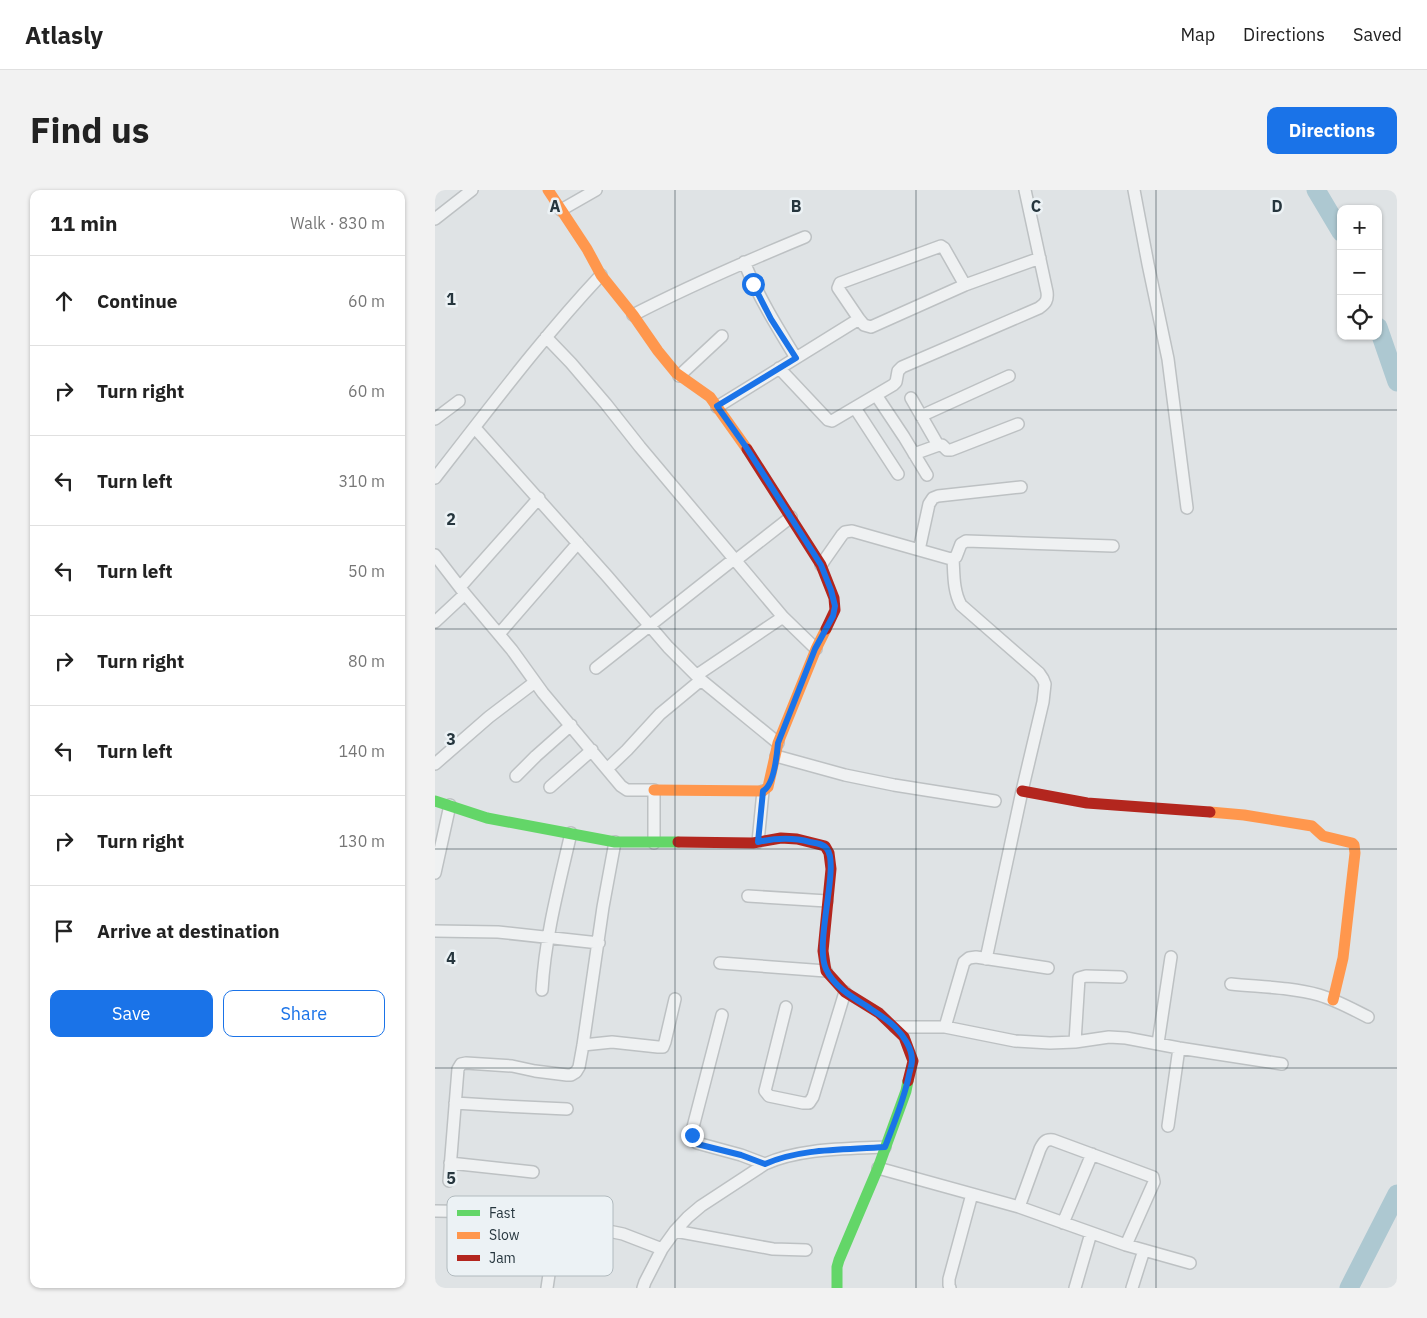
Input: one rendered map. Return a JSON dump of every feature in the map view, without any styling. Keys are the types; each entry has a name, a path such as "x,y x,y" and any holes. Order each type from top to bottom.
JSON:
{"street":[{"path":"435,219 472,190"},
{"path":"435,555 535,682 623,789 766,790 777,756 778,743 815,649 835,610 831,590 821,565 746,447 717,406 703,391 679,376 658,351 633,315 601,275 587,249 548,190"},
{"path":"561,210 596,190"},
{"path":"779,368 829,421 835,420 895,383 898,372 902,367 1044,305 1047,301 1047,292 1025,190"},
{"path":"1134,190 1168,359 1187,508"},
{"path":"633,315 744,262 805,237"},
{"path":"965,285 945,248 941,246 839,284 838,289 859,319 867,326 875,325 965,285 1040,258"},
{"path":"744,262 771,319 796,358"},
{"path":"435,478 546,337 601,275"},
{"path":"717,406 859,319"},
{"path":"679,376 723,336"},
{"path":"546,337 606,404 783,617 815,649"},
{"path":"921,416 1009,376"},
{"path":"876,395 927,475"},
{"path":"911,398 938,445 949,451 1018,424"},
{"path":"435,419 459,401"},
{"path":"855,408 898,474"},
{"path":"475,428 539,498 668,647 699,677 778,743"},
{"path":"914,454 938,445"},
{"path":"919,550 929,504 933,498 1021,487"},
{"path":"435,622 539,498"},
{"path":"596,668 649,625 791,517"},
{"path":"821,565 842,535 849,531 855,531 949,558 957,556 961,544 966,541 1113,546"},
{"path":"499,634 578,543"},
{"path":"953,558 955,591 961,605 1039,673 1045,684 1043,702 1021,791 986,959"},
{"path":"607,769 659,714 699,677 783,617"},
{"path":"438,756 535,682"},
{"path":"515,776 571,725"},
{"path":"550,786 592,750"},
{"path":"777,756 845,776 995,801"},
{"path":"653,790 654,842"},
{"path":"758,842 763,791"},
{"path":"1021,791 1096,804 1244,815 1312,826 1323,836 1352,843 1355,853 1343,958 1333,1000"},
{"path":"435,801 487,818 615,842 758,842 774,838 797,839 825,846 829,852 831,868 823,951 827,971 845,992 879,1013 895,1027 904,1037 913,1061 906,1091 878,1168 839,1260 837,1288"},
{"path":"435,873 450,806"},
{"path":"541,990 548,937 571,834"},
{"path":"449,1181 458,1069 461,1064 512,1066 535,1072 571,1075 578,1070 615,842"},
{"path":"748,896 827,901"},
{"path":"435,931 498,932 599,943"},
{"path":"1158,1044 1171,957"},
{"path":"945,1027 964,962 969,958 1048,968"},
{"path":"719,963 827,971"},
{"path":"1075,1042 1079,978 1086,976 1121,977"},
{"path":"1231,984 1303,991 1333,1000 1368,1017"},
{"path":"786,1007 765,1091 769,1096 809,1103 813,1097 845,992"},
{"path":"583,1045 612,1042 663,1047 675,999"},
{"path":"722,1014 692,1131 692,1138 697,1144 741,1155 765,1164"},
{"path":"895,1027 945,1027 1015,1041 1050,1044 1126,1038 1282,1064"},
{"path":"1168,1126 1179,1048"},
{"path":"455,1103 567,1109"},
{"path":"1019,1207 1040,1149 1045,1141 1053,1140 1154,1178 1154,1182 1126,1245"},
{"path":"643,1288 662,1249 675,1231 701,1206 765,1164 775,1159 796,1154 885,1147"},
{"path":"1063,1223 1092,1154"},
{"path":"451,1163 533,1172"},
{"path":"878,1168 1019,1207 1126,1245 1190,1262"},
{"path":"950,1288 949,1279 972,1194"},
{"path":"675,1231 773,1248 806,1250"},
{"path":"613,1232 662,1249"},
{"path":"1075,1288 1091,1233"},
{"path":"1132,1288 1144,1250"}],"waterway":[{"path":"1316,190 1337,225"},
{"path":"1382,339 1397,382"},
{"path":"1349,1288 1397,1194"}],"traffic: fast":[{"path":"435,801 487,818 615,842 678,842"},
{"path":"837,1288 839,1260 878,1168 908,1081"}],"traffic: slow":[{"path":"548,190 587,249 601,275 633,315 658,351 676,373 710,397 747,449"},
{"path":"654,790 763,791 768,787 778,743 826,629"},
{"path":"1210,812 1244,815 1312,826 1323,836 1354,845 1355,853 1343,958 1333,1000"}],"traffic: jam":[{"path":"747,449 821,565 834,598 835,610 826,629"},
{"path":"1022,791 1087,803 1210,812"},
{"path":"678,842 753,843 781,838 797,839 825,846 829,853 831,869 823,951 826,971 845,992 879,1013 904,1037 913,1061 908,1081"}],"route":[{"path":"692,1135 693,1140 697,1144 741,1155 765,1164 775,1159 796,1154 885,1147 906,1091 913,1061 904,1037 895,1027 879,1013 845,992 832,978 824,965 823,951 831,868 828,850 825,846 797,839 774,838 758,842 763,791 768,788 777,756 778,743 815,649 835,610 834,598 821,565 746,447 717,406 796,358 771,319 753,284"}]}
